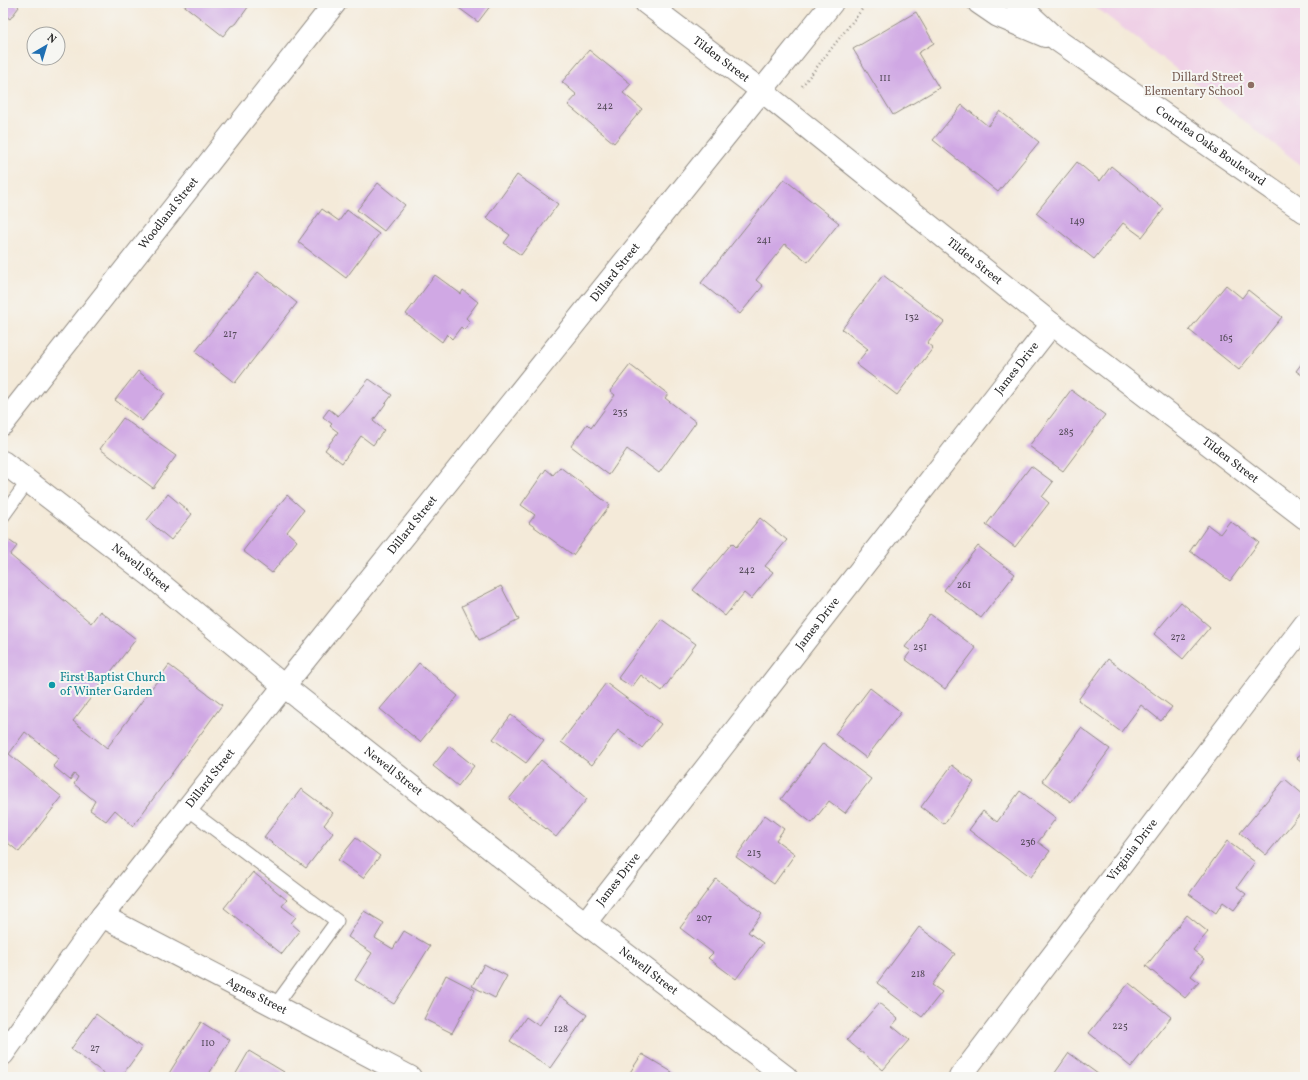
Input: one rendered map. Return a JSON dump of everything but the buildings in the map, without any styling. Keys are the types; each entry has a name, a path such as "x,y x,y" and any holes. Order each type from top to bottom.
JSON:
{"street":[{"name":"Woodland Street","path":"3,424 335,3"},
{"name":"Tilden Street","path":"646,3 762,91 1052,324 1305,518"},
{"name":"Dillard Street","path":"3,1054 102,916 284,686 832,3"},
{"name":"Courtlea Oaks Boulevard","path":"979,3 998,16 1057,40"},
{"name":"Courtlea Oaks Boulevard","path":"1018,3 1057,40 1305,212"},
{"name":"James Drive","path":"584,923 1052,324"},
{"name":"Newell Street","path":"3,462 151,576 284,686 584,923 786,1077"},
{"name":"Virginia Drive","path":"960,1077 1305,624"},
{"name":"Agnes Street","path":"102,916 410,1077"}],"lane":[{"path":"3,516 28,481"},
{"path":"188,809 337,921 275,1006"}],"path":[{"path":"802,86 867,3"}],"shaded area":[{"name":"Dillard Street Elementary School","path":"1090,3 1305,3 1305,168"}],"place":[{"name":"Dillard Street Elementary School","path":"1251,85"},
{"name":"First Baptist Church of Winter Garden","path":"52,685"}]}
